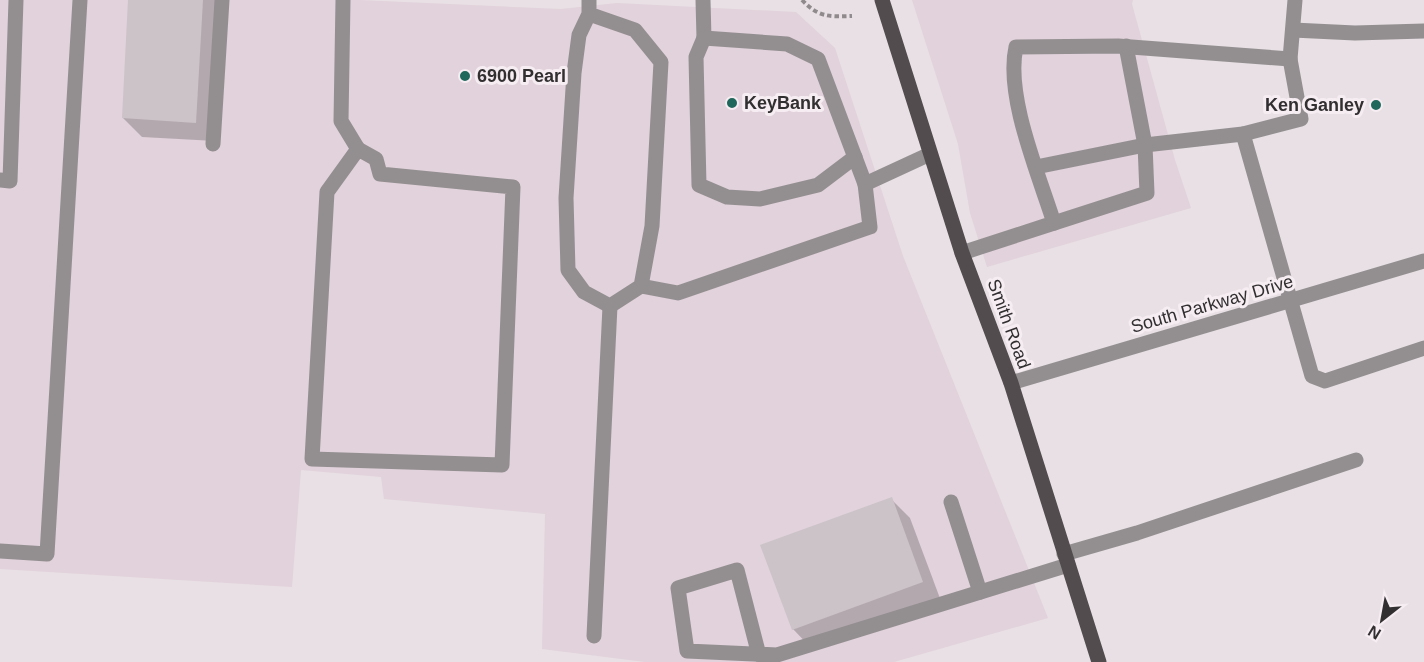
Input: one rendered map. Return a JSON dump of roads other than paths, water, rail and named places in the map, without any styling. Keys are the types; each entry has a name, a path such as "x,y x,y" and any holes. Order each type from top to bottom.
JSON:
{"main road":[{"name":"Smith Road","path":"882,0 962,254 1011,383 1099,662"}],"street":[{"path":"0,180 10,181 16,0"},
{"path":"0,552 47,554 80,0"},
{"path":"213,144 222,0"},
{"path":"343,0 341,121 358,149 376,159 380,174 513,187 502,465 312,459 327,192 358,149"},
{"path":"703,0 704,38 696,57 699,185 727,196 760,199 818,185 855,157"},
{"path":"1036,167 1145,145 1243,134 1301,119 1290,59 1295,0"},
{"path":"610,306 584,292 568,270 566,198 574,73 579,35 589,7 635,30 661,62 652,226 641,286"},
{"path":"1293,30 1355,33 1424,31"},
{"path":"610,306 641,286 678,293 870,227 865,184 818,59 787,44 704,38"},
{"path":"1054,223 1022,126 1013,63 1016,47 1126,46 1290,59"},
{"path":"962,254 1147,193 1145,145 1126,46"},
{"path":"1243,134 1312,375 1325,381 1424,348"},
{"path":"865,184 930,154"},
{"name":"South Parkway Drive","path":"1011,383 1424,261"},
{"path":"594,636 610,306"},
{"path":"759,655 737,570 678,588 687,651 759,655 777,655 980,592 1137,533 1356,460"},
{"path":"951,502 980,592"}],"place":[{"name":"6900 Pearl","path":"465,76"},
{"name":"KeyBank","path":"732,103"},
{"name":"Ken Ganley","path":"1376,105"}]}
